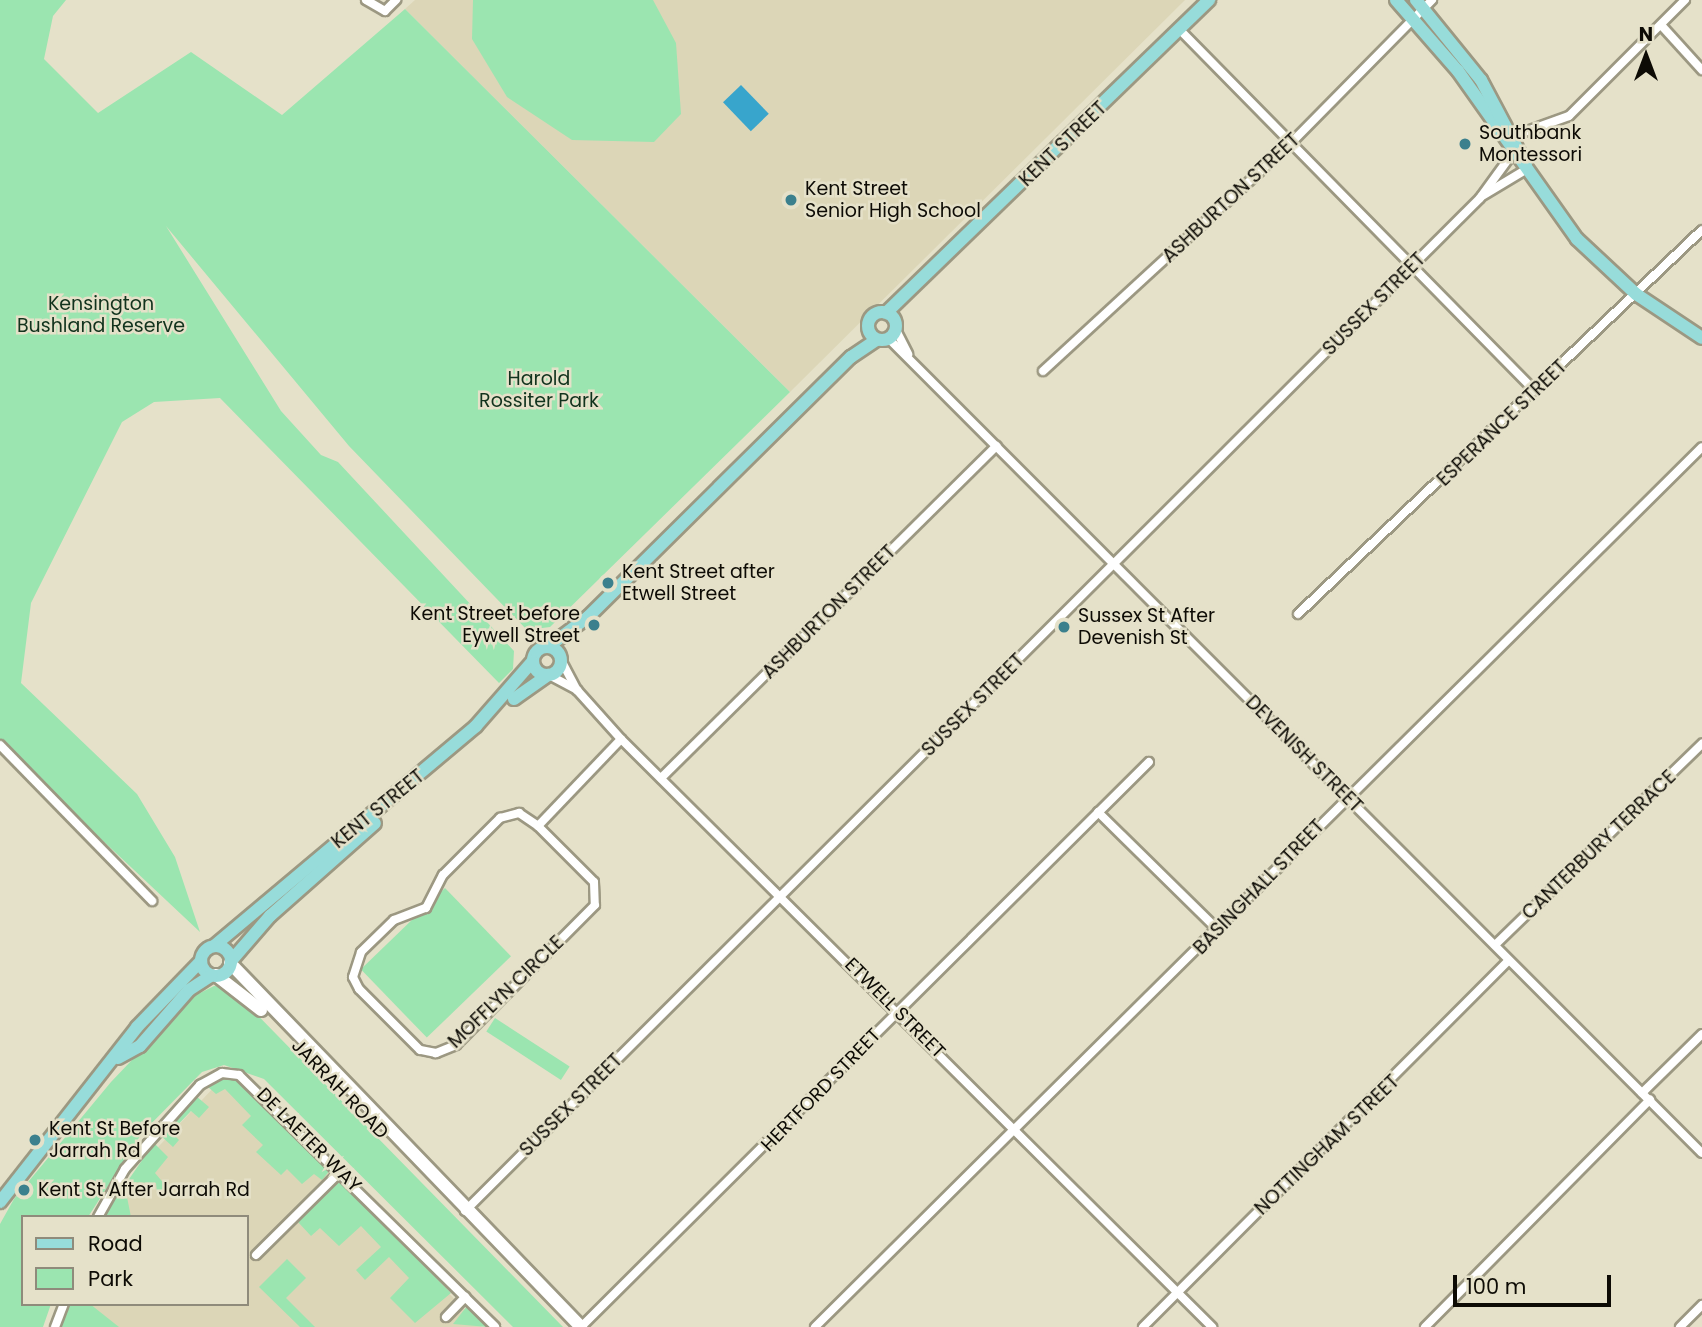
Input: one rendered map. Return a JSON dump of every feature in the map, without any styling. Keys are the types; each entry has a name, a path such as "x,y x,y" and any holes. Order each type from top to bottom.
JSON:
{"main road":[{"name":"KENT STREET","path":"201,961 214,946 476,726 533,661 549,646 576,628 851,357 885,329 916,288 1209,0"},
{"path":"1396,0 1463,77 1512,154 1527,169 1577,239 1636,294 1702,338"},
{"path":"1422,2 1480,80 1513,136 1527,169"},
{"name":"KENT STREET","path":"214,975 230,962 300,888 548,675 562,661 576,628"},
{"path":"549,646 562,661"},
{"path":"533,661 548,675"},
{"path":"214,946 226,950 230,962"},
{"path":"0,1202 115,1060 201,961 214,975 189,990 140,1046 115,1060"}],"street":[{"path":"366,0 385,11 396,0"},
{"path":"1513,136 1569,117 1685,0"},
{"name":"ASHBURTON STREET","path":"1043,371 1293,141 1413,18 1422,2"},
{"path":"1661,25 1702,71"},
{"path":"1179,29 1415,263 1534,390"},
{"name":"SUSSEX STREET","path":"463,1208 1480,198 1512,154"},
{"name":"SUSSEX STREET","path":"1480,198 1527,169"},
{"name":"ESPERANCE STREET","path":"1298,614 1702,230"},
{"name":"DEVENISH STREET","path":"885,329 996,446 1702,1153"},
{"name":"ASHBURTON STREET","path":"661,778 996,446"},
{"name":"BASINGHALL STREET","path":"816,1327 1702,447"},
{"name":"ETWELL STREET","path":"562,661 577,690 621,739 899,1012 1212,1327"},
{"name":"ETWELL STREET","path":"548,675 577,690"},
{"path":"538,826 621,739"},
{"name":"CANTERBURY TERRACE","path":"1495,945 1702,744"},
{"path":"0,745 152,901"},
{"name":"HERTFORD STREET","path":"580,1327 1150,762"},
{"path":"1098,811 1217,929"},
{"name":"MOFFLYN CIRCLE","path":"519,813 538,826 594,882 595,905 456,1045 436,1053 420,1050 359,989 353,977 361,952 394,920 426,908 443,875 500,818 519,813"},
{"name":"NOTTINGHAM STREET","path":"1143,1327 1509,960"},
{"name":"JARRAH ROAD","path":"230,962 580,1327"},
{"name":"JARRAH ROAD","path":"214,975 268,1017 463,1208"},
{"path":"1642,1093 1702,1034"},
{"name":"DE LAETER WAY","path":"99,1215 153,1134 200,1085 222,1073 253,1082 495,1327"},
{"path":"1425,1327 1650,1100"},
{"path":"256,1255 341,1171"},
{"path":"446,1317 465,1297"},
{"path":"1680,1327 1702,1305"},
{"path":"55,1327 63,1306"}],"shaded area":[{"name":"Kent Street Senior High School","path":"415,0 1185,0 790,392 405,9"},
{"path":"215,1086 247,1090 482,1327 65,1327 73,1306 248,1306 248,1215 110,1215 133,1174"}],"green space":[{"name":"Harold Rossiter Park","path":"0,0 66,0 53,16 44,59 98,113 191,52 282,115 405,9 790,392 550,627 527,630 349,446 166,226 281,411 321,455 338,462 514,651 513,669 499,683 220,398 154,402 122,422 31,603 21,683 137,794 175,857 200,932 0,744"},
{"path":"473,0 653,0 676,43 681,114 654,142 572,140 507,97 472,39"},
{"path":"445,888 511,956 427,1038 361,969"},
{"path":"214,986 230,987 563,1327 513,1327 264,1079 224,1065 202,1072 142,1133 89,1215 21,1215 21,1306 50,1306 43,1327 0,1327 0,1224 14,1199 111,1082 192,997"},
{"path":"495,1018 570,1066 561,1080 486,1031"},
{"path":"220,1079 238,1080 331,1169 322,1180 314,1174 302,1184 287,1169 281,1175 256,1152 263,1145 242,1125 251,1116 225,1089 216,1094 207,1086"},
{"path":"196,1096 209,1107 199,1118 191,1111 171,1132 179,1140 173,1147 160,1135"},
{"path":"154,1143 168,1157 155,1173 172,1193 157,1192 156,1183 127,1182"},
{"path":"340,1181 451,1293 415,1323 390,1298 409,1278 389,1257 365,1280 356,1270 381,1247 361,1226 339,1246 320,1228 311,1236 298,1222"},
{"path":"117,1193 127,1197 131,1215 106,1215"},
{"path":"287,1259 306,1278 286,1298 315,1327 300,1327 259,1287"},
{"path":"68,1306 93,1306 119,1327 60,1327"},
{"path":"467,1306 488,1327 453,1324"}],"water":[{"path":"741,85 769,114 751,131 723,102"}],"place":[{"name":"Southbank Montessori","path":"1465,144"},
{"name":"Kent Street Senior High School","path":"791,200"},
{"name":"Kent Street after Etwell Street","path":"608,583"},
{"name":"Kent Street before Eywell Street","path":"594,625"},
{"name":"Sussex St After Devenish St","path":"1064,627"},
{"name":"Kent St Before Jarrah Rd","path":"35,1140"},
{"name":"Kent St After Jarrah Rd","path":"24,1190"}],"park label":[{"name":"Kensington Bushland Reserve","path":"101,315"}]}
